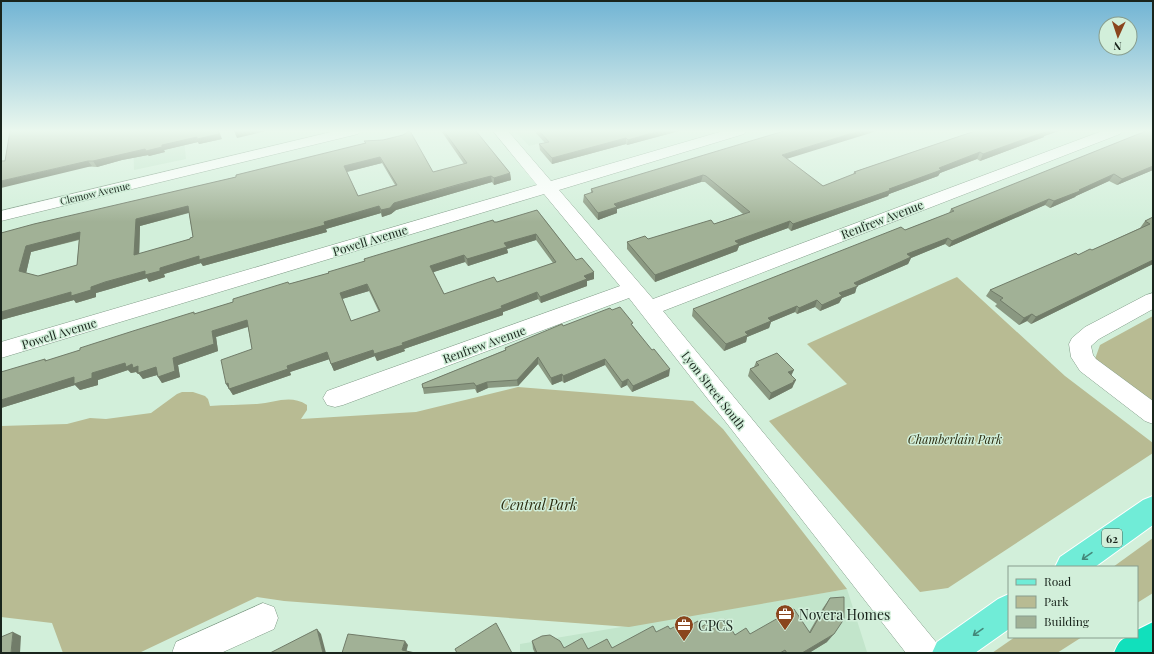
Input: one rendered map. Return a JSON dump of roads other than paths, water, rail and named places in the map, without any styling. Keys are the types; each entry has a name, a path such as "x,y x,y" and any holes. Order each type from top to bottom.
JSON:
{"highway":[{"path":"1130,653 1153,638"}],"main road":[{"name":"62","path":"1071,566 1153,509"},
{"path":"948,653 1008,611"}],"street":[{"name":"Clemow Avenue","path":"1,216 227,162"},
{"name":"Lyon Street South","path":"525,162 649,308 924,653"},
{"name":"Powell Avenue","path":"1,350 634,162"},
{"name":"Renfrew Avenue","path":"649,308 1035,162"},
{"name":"Renfrew Avenue","path":"335,398 633,289"},
{"path":"1153,300 1092,333 1080,344 1082,357 1093,370 1153,414"},
{"path":"187,653 263,618"}],"place":[{"name":"Novera Homes","path":"785,631"},
{"name":"CPCS","path":"684,642"}],"park label":[{"name":"Chamberlain Park","path":"955,439"},
{"name":"Central Park","path":"539,504"}]}
